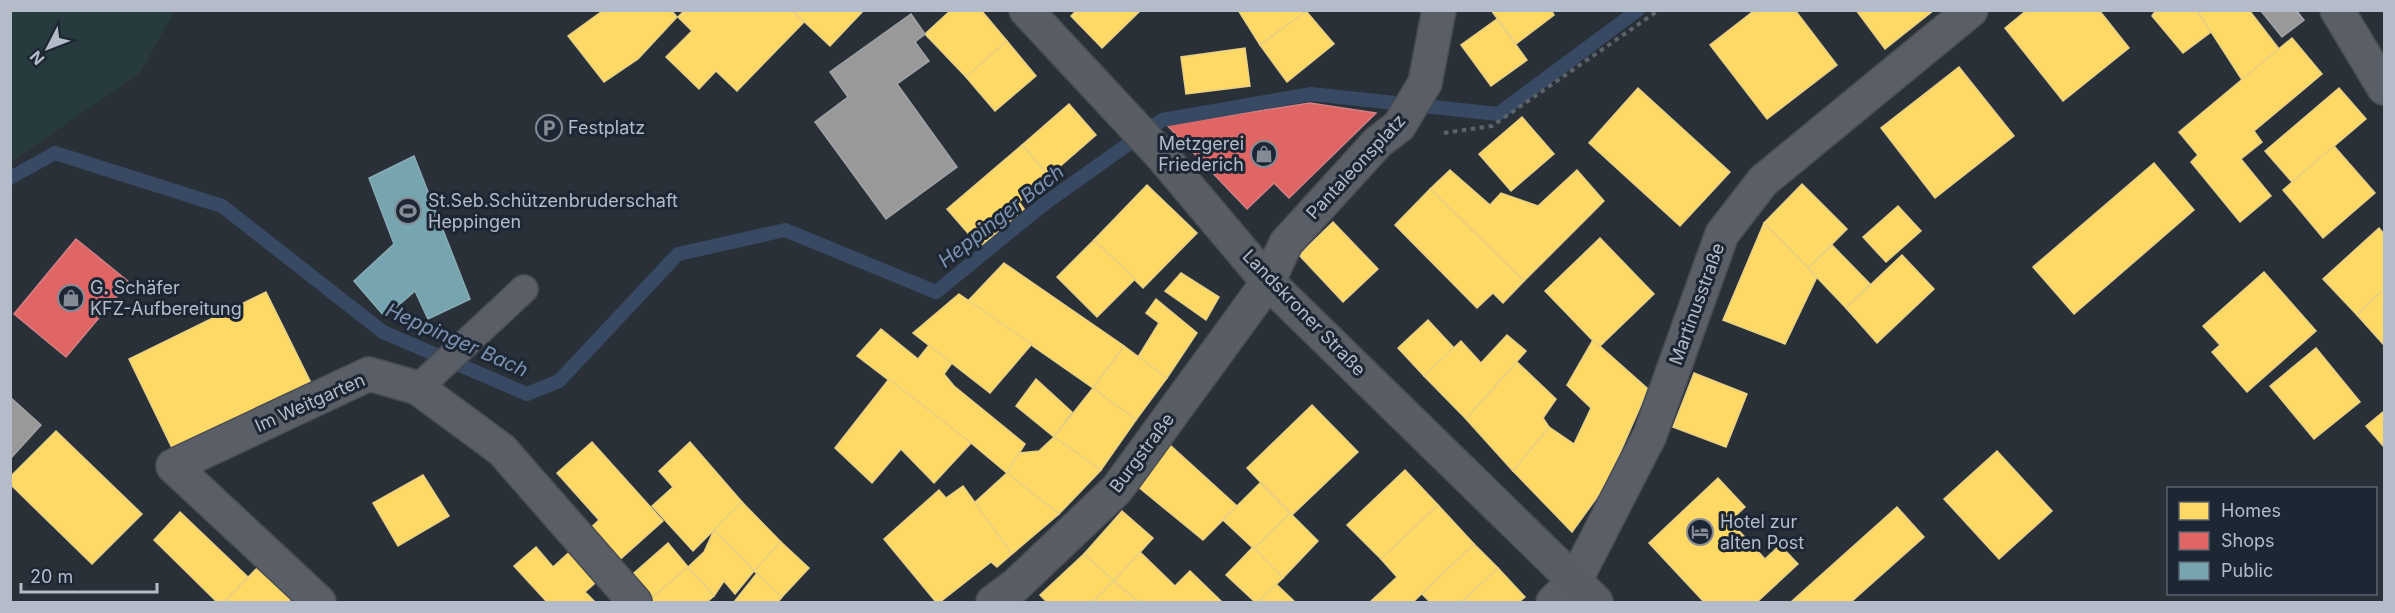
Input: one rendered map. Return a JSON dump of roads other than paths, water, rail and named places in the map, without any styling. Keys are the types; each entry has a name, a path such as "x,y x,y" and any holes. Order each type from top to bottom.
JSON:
{"main road":[{"name":"Landskroner Straße","path":"1026,10 1162,156 1268,282 1575,595"},
{"name":"Burgstraße","path":"993,603 1016,585 1117,489 1268,282"}],"street":[{"name":"Pantaleonsplatz","path":"1268,282 1286,243 1388,134 1425,83 1439,10"},
{"name":"Martinusstraße","path":"1575,595 1650,435 1722,234 1763,181 1971,10"},
{"path":"2337,10 2385,88"},
{"name":"Im Weitgarten","path":"319,603 173,466 369,375 418,388 502,450 635,603"}],"lane":[{"path":"418,388 524,289"}],"waterway":[{"name":"Heppinger Bach","path":"10,178 55,153 222,206 383,332 527,394 559,381 678,254 785,230 936,292 1044,204 1162,120 1311,94 1498,114 1638,10"}],"place":[{"name":"Festplatz","path":"549,128"},
{"name":"Metzgerei Friederich","path":"1264,154"},
{"name":"St.Seb.Schützenbruderschaft Heppingen","path":"408,211"},
{"name":"G. Schäfer KFZ-Aufbereitung","path":"71,298"},
{"name":"Hotel zur alten Post","path":"1700,532"}]}
